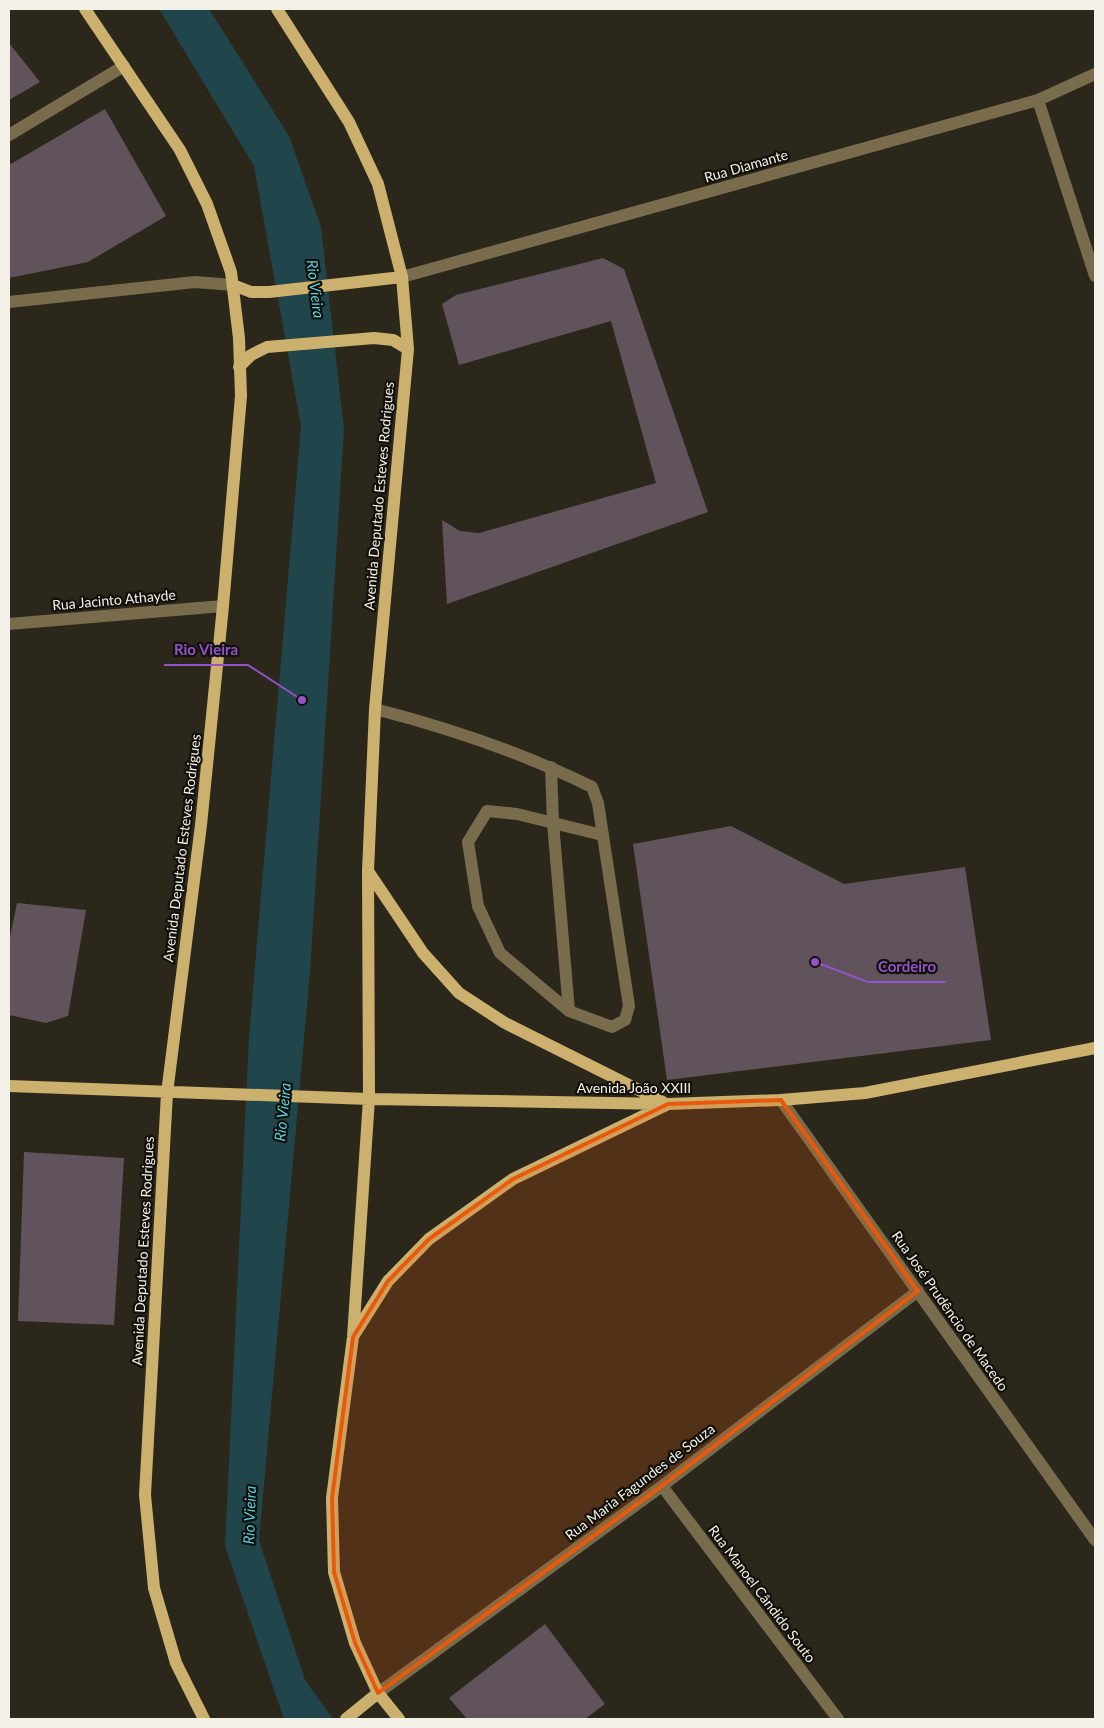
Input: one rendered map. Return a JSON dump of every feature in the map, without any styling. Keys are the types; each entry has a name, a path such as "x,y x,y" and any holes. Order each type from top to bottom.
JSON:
{"main road":[{"name":"Avenida Deputado Esteves Rodrigues","path":"86,9 180,150 208,204 231,272 239,338 241,396 222,606 201,825 167,1093 145,1496 154,1588 176,1663 204,1719"},
{"name":"Avenida Deputado Esteves Rodrigues","path":"276,9 349,122 378,184 402,277 408,349 375,709 368,871 370,1099 353,1337 332,1498 334,1572 355,1643 378,1694 399,1719"},
{"path":"234,286 251,292 269,292 402,277"},
{"path":"240,367 251,355 267,347 374,338 393,340 408,349"},
{"path":"368,871 424,953 459,993 505,1023 668,1104"},
{"name":"Avenida João XXIII","path":"9,1086 321,1098 668,1104 781,1100 865,1093 1095,1048"},
{"path":"353,1337 388,1281 430,1239 513,1179 668,1104"},
{"path":"346,1719 378,1694"}],"street":[{"path":"9,135 124,66"},
{"name":"Rua Diamante","path":"402,277 1038,100 1095,74"},
{"path":"1038,100 1095,276"},
{"path":"9,302 195,282 234,286"},
{"name":"Rua Jacinto Athayde","path":"9,624 222,606"},
{"path":"375,709 432,724 551,767 592,787 598,803 628,1006 625,1020 612,1027 569,1011 500,953 478,906 468,842 486,811 517,814 602,835"},
{"path":"551,767 553,823 569,1011"},
{"name":"Rua José Prudêncio de Macedo","path":"781,1100 1095,1540"},
{"name":"Rua Maria Fagundes de Souza","path":"378,1694 662,1486 918,1292"},
{"name":"Rua Manoel Cândido Souto","path":"662,1486 838,1719"}],"highlighted area":[{"path":"781,1100 918,1291 662,1486 378,1693 355,1643 334,1572 332,1498 353,1337 388,1281 429,1239 513,1179 668,1104"}],"water":[{"name":"Rio Vieira","path":"159,9 209,9 289,136 321,227 344,429 310,972 259,1540 305,1680 333,1719 284,1719 225,1546 249,1036 301,426 254,166"}],"building":[{"path":"9,43 40,82 9,100"},
{"path":"105,109 166,216 88,262 9,278 9,165"},
{"path":"603,258 624,269 708,512 447,604 442,520 460,531 479,533 656,483 611,321 459,365 442,304 456,295"},
{"path":"731,826 844,884 965,867 991,1040 667,1080 633,844"},
{"path":"17,903 86,910 68,1016 46,1023 9,1015 9,942"},
{"path":"24,1152 124,1158 114,1325 18,1321"},
{"path":"545,1624 605,1704 585,1719 467,1719 449,1698"}],"place":[{"name":"Rio Vieira","path":"302,700"},
{"name":"Cordeiro","path":"815,962"}]}
